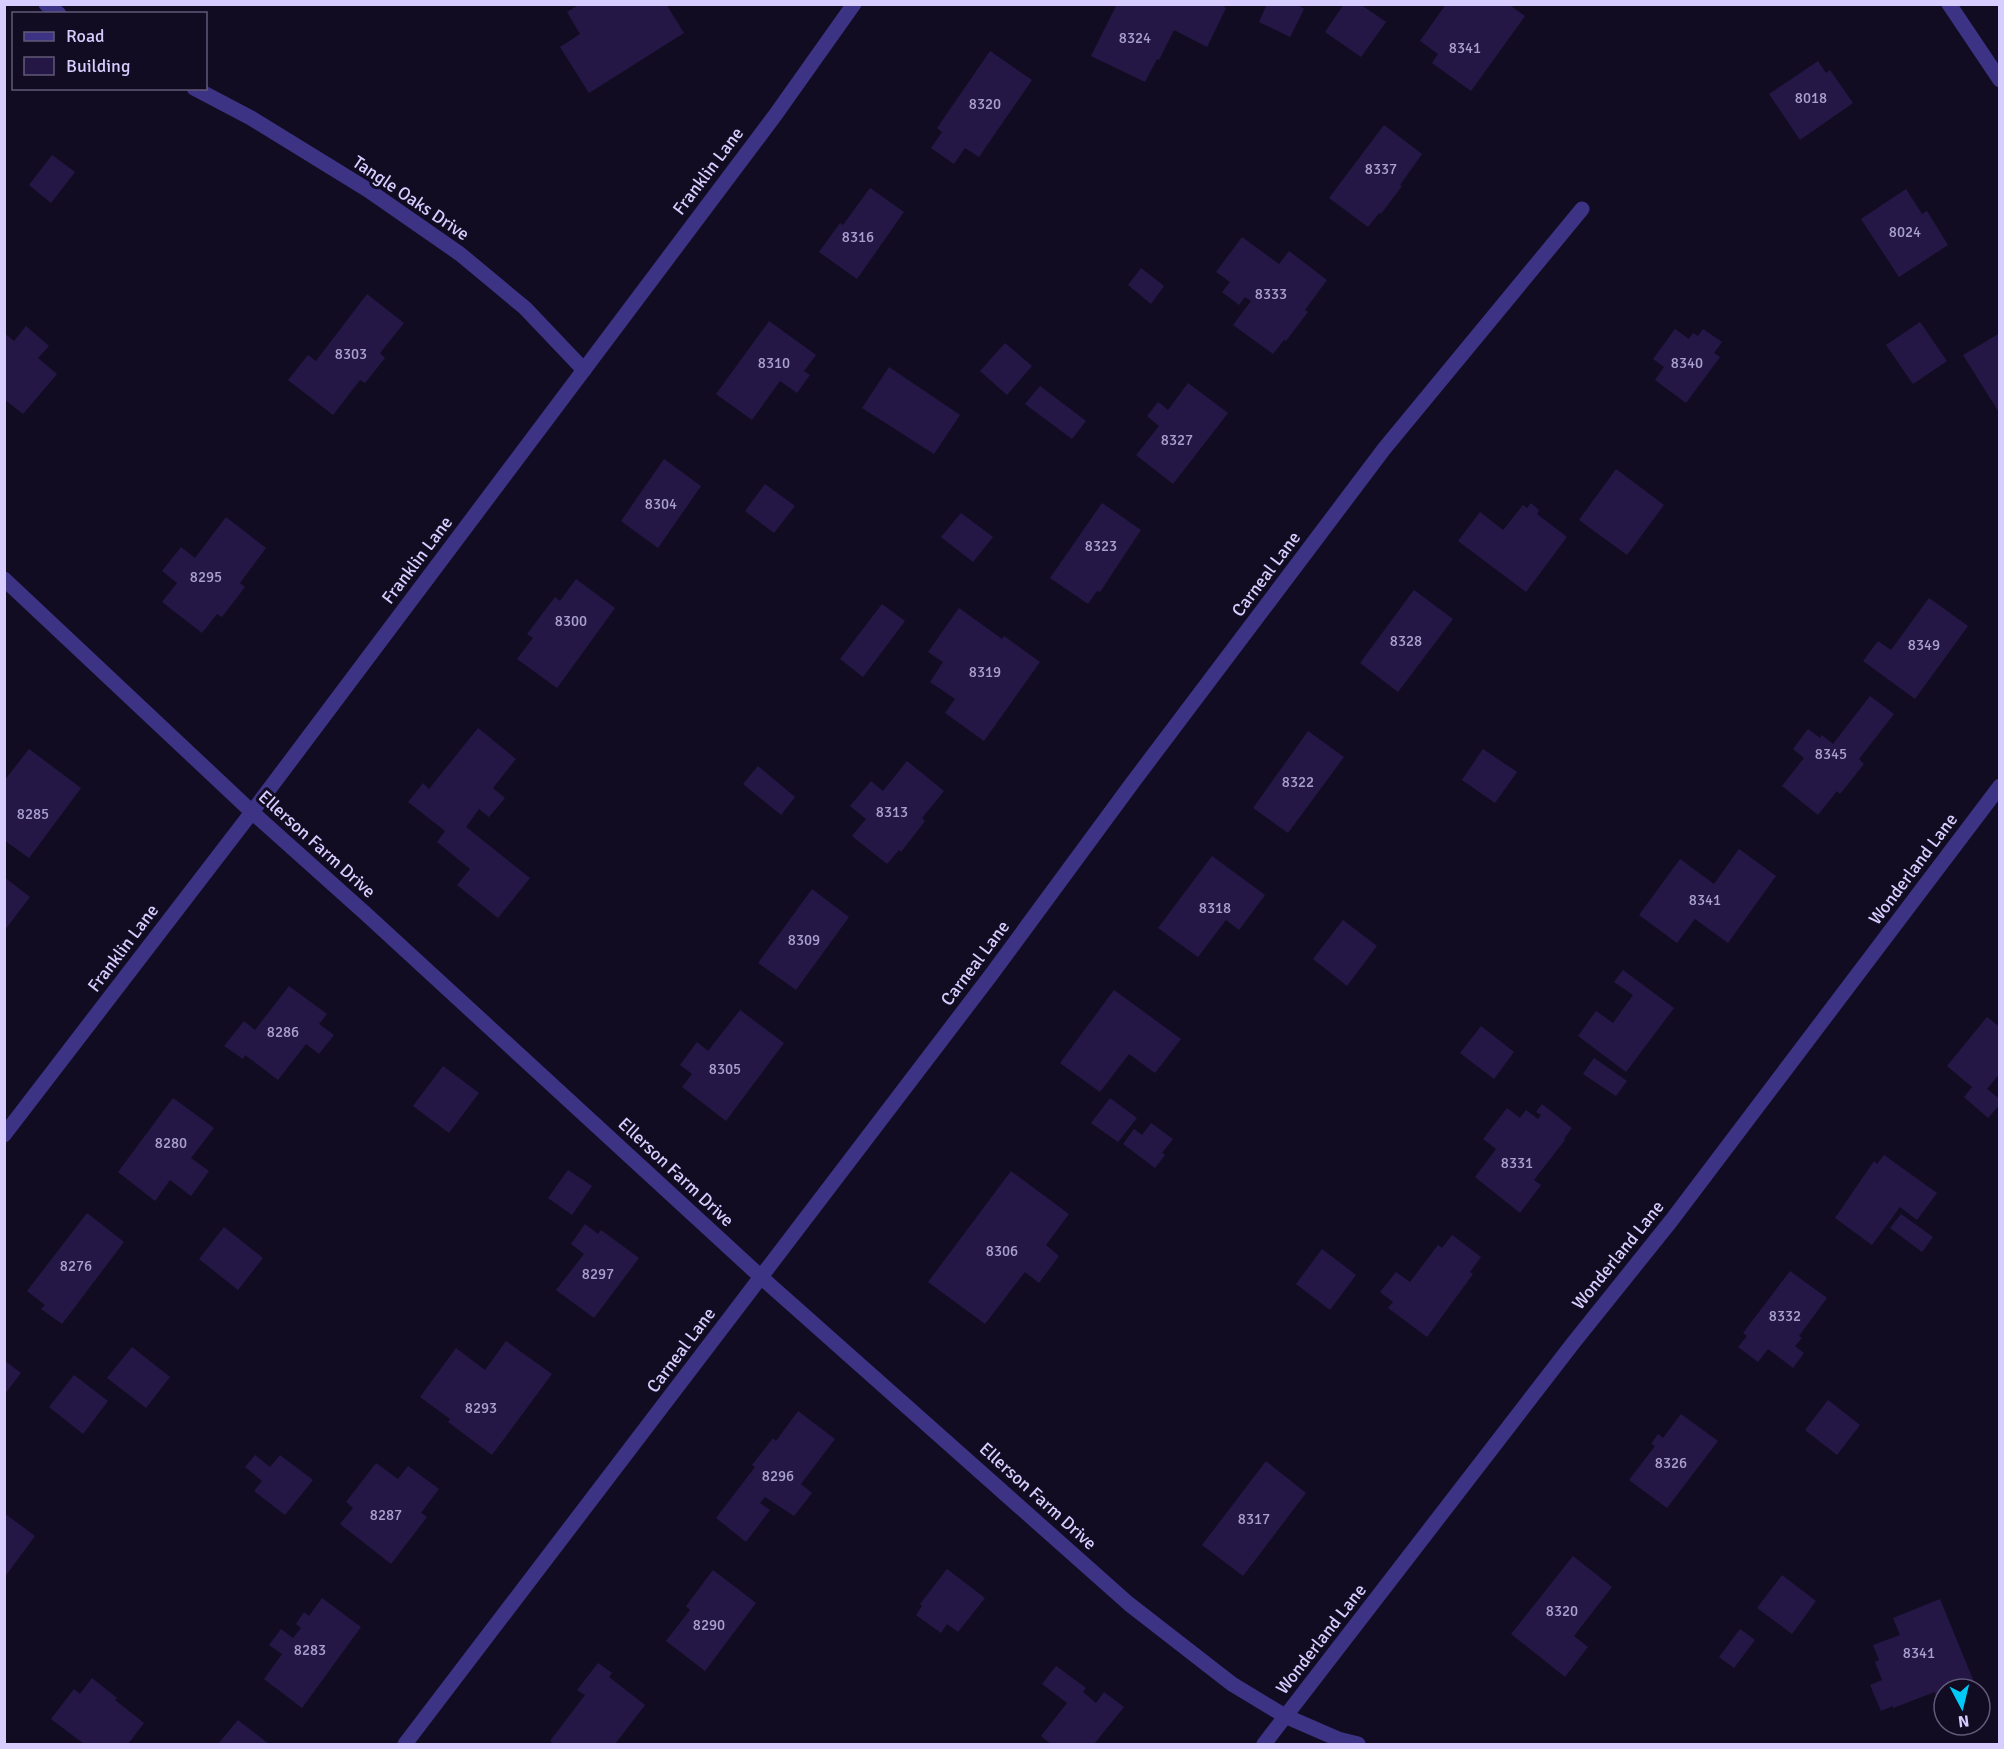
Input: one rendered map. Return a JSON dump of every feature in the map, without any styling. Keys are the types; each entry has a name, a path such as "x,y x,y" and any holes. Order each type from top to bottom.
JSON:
{"street":[{"name":"Franklin Lane","path":"4,1135 252,812 776,114 854,4"},
{"path":"1949,4 2000,80"},
{"name":"Tangle Oaks Drive","path":"198,90 250,118 358,184 460,254 525,308 584,370"},
{"name":"Carneal Lane","path":"405,1744 991,975 1384,449 1582,209"},
{"name":"Ellerson Farm Drive","path":"4,579 181,747 761,1277 1129,1604 1232,1684 1286,1716 1338,1739 1358,1744"},
{"name":"Wonderland Lane","path":"1264,1744 1574,1342 1671,1221 2000,786"}],"building":[{"path":"580,4 666,4 684,33 589,93 560,47 580,34 567,12"},
{"path":"1117,4 1220,4 1226,8 1207,47 1174,30 1145,82 1091,56"},
{"path":"1267,4 1296,4 1304,9 1290,37 1259,22"},
{"path":"1344,4 1360,4 1386,22 1361,57 1325,32"},
{"path":"1446,4 1508,4 1525,16 1471,91 1432,63 1438,54 1420,41"},
{"path":"990,51 1032,80 979,157 965,148 954,164 931,148 942,132 937,128"},
{"path":"1818,61 1826,73 1830,70 1853,103 1800,140 1769,94"},
{"path":"1384,125 1422,154 1400,185 1402,186 1368,227 1329,198"},
{"path":"52,155 75,172 51,203 29,185"},
{"path":"870,188 904,212 857,279 819,252 840,223 843,225"},
{"path":"1906,189 1922,214 1927,211 1948,245 1899,277 1861,219"},
{"path":"1242,237 1279,264 1289,251 1327,280 1305,310 1308,312 1273,354 1233,325 1251,301 1245,297 1239,305 1222,292 1230,282 1216,272"},
{"path":"1141,268 1164,286 1151,304 1128,285"},
{"path":"367,294 404,323 380,353 385,358 365,383 360,380 333,415 288,380 308,355 316,361"},
{"path":"769,321 816,355 804,371 810,375 797,393 780,381 752,420 716,394"},
{"path":"1920,322 1947,361 1913,384 1886,345"},
{"path":"26,326 49,346 38,358 57,374 23,414 4,399 4,333 14,341"},
{"path":"1675,329 1689,339 1693,333 1698,336 1703,329 1722,342 1714,353 1720,357 1686,403 1655,380 1664,367 1653,359"},
{"path":"2000,333 2000,414 1963,355"},
{"path":"1005,343 1032,366 1007,395 980,371"},
{"path":"889,367 960,415 934,454 862,408"},
{"path":"1188,383 1228,413 1173,484 1136,455 1159,426 1147,416 1158,402 1168,410"},
{"path":"1040,386 1086,421 1072,439 1025,404"},
{"path":"664,459 701,486 658,548 621,521"},
{"path":"1616,469 1664,505 1627,555 1579,520"},
{"path":"765,484 795,506 774,533 745,511"},
{"path":"1102,503 1141,530 1100,592 1097,591 1088,604 1050,578"},
{"path":"1531,503 1539,510 1537,514 1567,537 1526,592 1458,541 1480,512 1503,530 1523,505 1527,508"},
{"path":"961,513 993,537 973,562 941,537"},
{"path":"226,517 266,548 240,583 245,587 222,617 217,614 202,633 162,602 177,583 162,571 181,547 195,558"},
{"path":"576,579 615,608 557,688 517,659 533,638 527,634 555,597 560,601"},
{"path":"1414,590 1453,619 1398,692 1360,663"},
{"path":"1929,598 1968,626 1915,699 1863,661 1878,641 1891,650"},
{"path":"882,604 905,621 863,677 840,659"},
{"path":"959,608 1002,639 1004,636 1040,662 984,741 945,713 955,699 930,682 943,662 928,652"},
{"path":"1870,696 1894,714 1859,759 1864,764 1840,794 1837,791 1818,815 1782,786 1804,758 1793,749 1808,729 1820,738 1822,735 1833,744"},
{"path":"478,728 516,759 493,788 505,798 489,817 479,809 466,827 530,878 498,918 457,885 470,869 437,842 445,831 408,802 423,783 429,789"},
{"path":"1308,731 1344,757 1288,833 1253,808"},
{"path":"29,749 81,788 29,858 4,840 4,781"},
{"path":"1483,749 1517,772 1495,803 1462,780"},
{"path":"907,761 944,791 922,818 925,821 901,852 899,850 887,864 852,836 866,819 850,806 871,781 883,791"},
{"path":"758,766 795,797 781,815 743,784"},
{"path":"1739,849 1776,876 1728,943 1695,919 1677,943 1639,915 1680,859 1714,884"},
{"path":"1212,856 1265,895 1239,930 1226,920 1198,957 1158,928"},
{"path":"4,877 30,897 4,931"},
{"path":"812,889 849,917 796,990 758,963"},
{"path":"1343,920 1377,946 1347,986 1313,959"},
{"path":"1623,970 1674,1008 1626,1072 1578,1036 1596,1011 1613,1023 1633,995 1614,982"},
{"path":"289,986 327,1014 319,1024 334,1035 319,1054 306,1044 278,1080 245,1055 243,1059 224,1046 244,1021 255,1030"},
{"path":"1114,990 1181,1039 1155,1073 1129,1054 1100,1092 1060,1063"},
{"path":"740,1010 784,1043 726,1121 682,1087 692,1074 680,1065 697,1042 708,1051"},
{"path":"1987,1017 2000,1027 2000,1073 1987,1089 2000,1099 2000,1104 1988,1118 1964,1097 1972,1087 1947,1066"},
{"path":"1481,1026 1514,1052 1494,1079 1460,1053"},
{"path":"1594,1058 1627,1081 1616,1096 1583,1074"},
{"path":"443,1066 479,1093 449,1133 413,1106"},
{"path":"173,1098 214,1128 191,1158 209,1171 191,1196 170,1180 155,1201 118,1172"},
{"path":"1110,1098 1137,1118 1118,1142 1091,1123"},
{"path":"1542,1104 1572,1128 1534,1180 1541,1185 1520,1213 1475,1177 1496,1149 1483,1139 1507,1108 1520,1118 1526,1110 1538,1119 1541,1115 1536,1112"},
{"path":"1151,1123 1173,1139 1162,1153 1165,1155 1155,1168 1123,1144 1134,1129 1142,1135"},
{"path":"1884,1155 1937,1193 1917,1220 1900,1207 1872,1245 1835,1218 1874,1161 1877,1164"},
{"path":"568,1170 592,1186 572,1215 548,1198"},
{"path":"1011,1171 1069,1214 1046,1245 1059,1256 1039,1283 1025,1272 985,1324 928,1282"},
{"path":"87,1213 124,1242 62,1324 41,1309 45,1305 27,1291"},
{"path":"1901,1214 1933,1237 1922,1252 1890,1228"},
{"path":"585,1224 598,1234 601,1230 639,1258 594,1318 556,1290 584,1254 571,1244"},
{"path":"224,1227 263,1258 238,1290 199,1259"},
{"path":"1452,1235 1481,1257 1470,1272 1473,1274 1427,1337 1388,1308 1393,1302 1380,1292 1396,1272 1410,1282 1438,1245 1442,1248"},
{"path":"1322,1249 1356,1275 1330,1310 1296,1284"},
{"path":"1790,1271 1827,1298 1799,1336 1802,1338 1795,1346 1804,1353 1793,1368 1768,1349 1758,1362 1738,1347 1747,1336 1743,1333"},
{"path":"506,1341 552,1374 492,1455 448,1422 450,1419 420,1397 456,1348 485,1370"},
{"path":"132,1347 170,1377 146,1408 107,1378"},
{"path":"4,1360 21,1373 4,1395"},
{"path":"74,1375 108,1401 83,1434 49,1407"},
{"path":"1828,1400 1860,1425 1837,1455 1805,1430"},
{"path":"798,1411 835,1439 801,1484 812,1493 794,1516 765,1497 760,1503 770,1510 746,1542 716,1518 755,1467 752,1465 773,1438 776,1441"},
{"path":"1681,1414 1718,1441 1667,1508 1629,1480 1655,1446 1651,1444 1658,1434 1663,1438"},
{"path":"255,1455 270,1467 280,1455 313,1480 285,1515 254,1491 262,1481 245,1467"},
{"path":"1266,1461 1306,1493 1243,1576 1202,1545"},
{"path":"376,1463 398,1479 408,1466 439,1489 421,1513 427,1517 391,1564 340,1524 353,1508 346,1502"},
{"path":"4,1513 35,1536 4,1578"},
{"path":"1573,1556 1612,1587 1574,1636 1588,1647 1565,1677 1511,1634"},
{"path":"947,1569 985,1598 958,1632 947,1624 941,1633 916,1615 922,1606 920,1604"},
{"path":"713,1570 756,1603 705,1671 666,1641 690,1610 686,1606"},
{"path":"1782,1575 1816,1601 1792,1634 1757,1608"},
{"path":"322,1598 361,1627 302,1708 264,1679 282,1654 269,1645 281,1629 293,1638 301,1628 296,1624 304,1612 309,1616"},
{"path":"1940,1599 1972,1677 1932,1677 1932,1693 1881,1711 1870,1685 1882,1680 1875,1662 1879,1660 1873,1645 1900,1635 1893,1618"},
{"path":"1740,1629 1755,1640 1734,1668 1719,1657"},
{"path":"598,1663 612,1673 609,1677 645,1705 615,1744 551,1744 550,1741 585,1695 577,1690"},
{"path":"1056,1666 1086,1688 1083,1692 1096,1703 1104,1692 1124,1707 1094,1744 1051,1744 1041,1736 1067,1703 1042,1684"},
{"path":"92,1678 144,1723 128,1744 84,1744 51,1719 74,1689 80,1694"},
{"path":"238,1720 269,1744 218,1744"}]}
